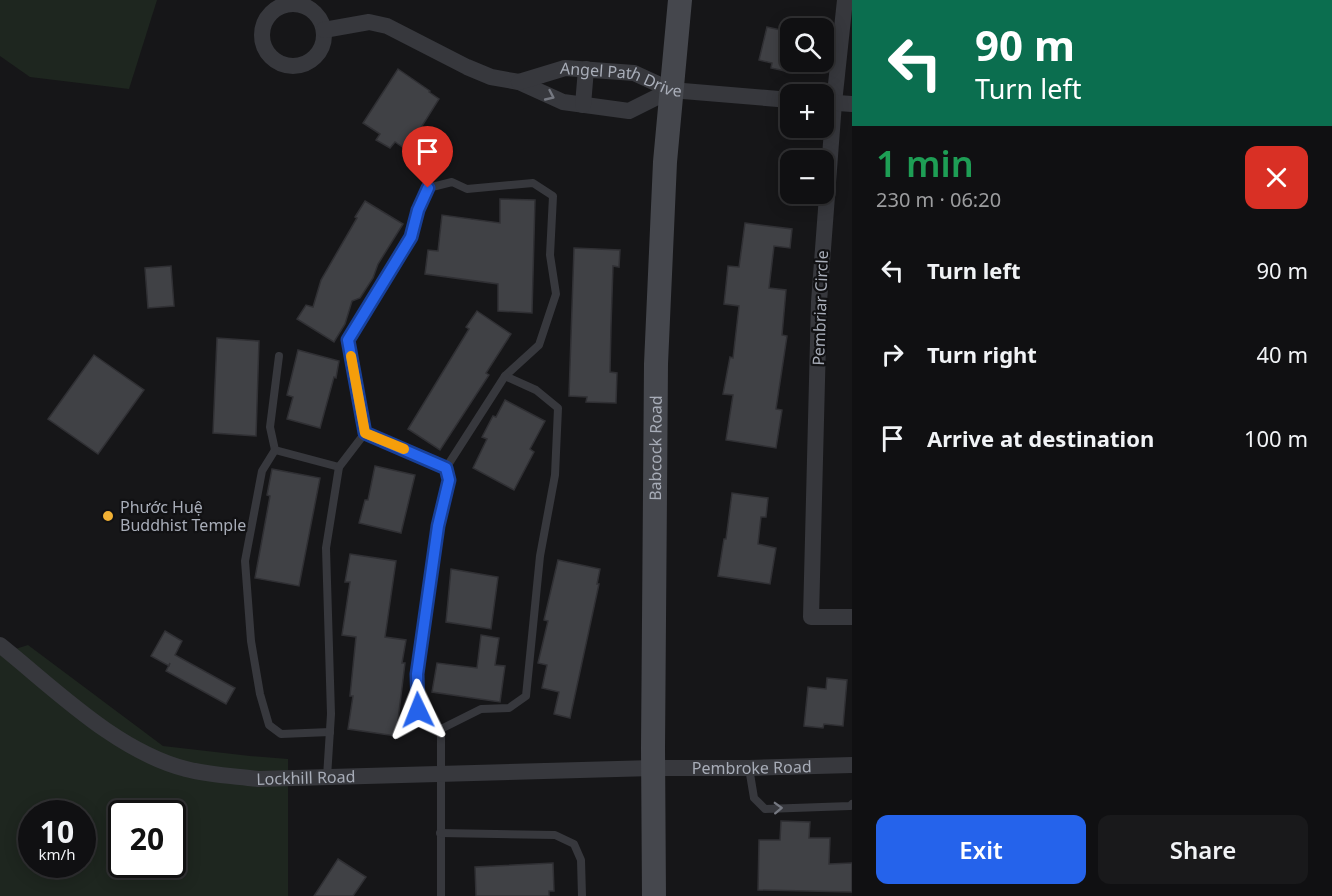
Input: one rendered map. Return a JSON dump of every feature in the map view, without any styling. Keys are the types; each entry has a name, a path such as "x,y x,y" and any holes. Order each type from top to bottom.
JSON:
{"main road":[{"name":"Babcock Road","path":"654,896 656,364 663,206 680,0"}],"street":[{"name":"Pembriar Circle","path":"832,84 845,0"},
{"name":"Angel Path Drive","path":"324,30 369,22 387,26 467,67 491,77 519,82 563,102 629,111 671,90"},
{"name":"Angel Path Drive","path":"519,82 565,68 586,69 634,73 671,90"},
{"path":"583,105 586,69"},
{"path":"671,90 780,99"},
{"path":"834,103 852,104"},
{"name":"Pembriar Circle","path":"827,138 819,302 811,617 852,617"},
{"name":"Lockhill Road","path":"0,645 95,721 144,752 185,769 258,779 653,768"},
{"name":"Pembroke Road","path":"653,768 852,765"}],"lane":[{"path":"327,777 331,714 326,549 339,467 365,433 348,340 411,237 418,210 428,188 452,182 467,189 533,183 553,196 550,255 556,294 539,345 505,376 446,468 449,480 438,526 417,674 418,710 441,729"},
{"path":"279,356 270,427 275,450 262,471 245,561 251,641 260,694 269,725 281,734 330,732"},
{"path":"441,729 481,710 509,708 526,696 540,556 555,475 558,408 537,390 505,376"},
{"path":"365,433 446,468"},
{"path":"275,450 339,467"},
{"path":"441,729 439,774 441,896"},
{"path":"749,768 754,798 765,809 850,806 852,804"},
{"path":"440,833 555,835 574,844 578,852 581,860 582,896"}],"shaded area":[{"path":"0,0 157,0 129,89 30,77 0,56"},
{"path":"28,645 163,746 288,759 288,896 0,896 0,654"}],"building":[{"path":"767,27 780,30 780,70 771,68 772,63 759,60"},
{"path":"398,69 439,99 407,150 395,142 390,148 376,140 380,134 363,123"},
{"path":"500,199 535,200 532,313 498,311 498,284 425,274 428,250 438,251 442,215 500,223"},
{"path":"365,201 403,224 360,298 352,301 345,324 334,342 297,319 306,305 313,307 321,280"},
{"path":"745,223 792,229 790,248 774,246 769,288 786,290 782,335 787,336 776,409 782,410 776,448 726,440 733,395 723,394 730,357 733,358 739,306 724,304 728,266 739,267"},
{"path":"574,248 620,250 619,267 613,266 611,326 610,372 617,373 616,403 586,402 587,397 569,396"},
{"path":"171,266 174,306 148,308 145,268"},
{"path":"477,311 511,334 486,373 489,375 440,450 408,429 469,329 466,327"},
{"path":"217,338 259,341 256,436 213,433"},
{"path":"298,350 339,361 320,428 287,419 293,397 287,395"},
{"path":"94,355 144,390 98,454 48,419"},
{"path":"505,400 545,421 530,449 534,452 514,490 473,468 487,439 482,437"},
{"path":"375,466 415,475 401,533 359,523 365,500 368,500"},
{"path":"272,469 320,478 299,586 255,578 270,496 267,495"},
{"path":"732,493 768,498 766,517 761,517 758,544 776,548 770,584 718,576"},
{"path":"350,554 396,561 385,637 406,640 396,736 348,729 353,696 350,696 356,637 342,635 350,582 345,582"},
{"path":"558,560 600,569 597,584 599,584 570,718 554,714 559,692 542,688 547,665 538,663 548,621 544,620"},
{"path":"451,569 498,577 491,629 446,622"},
{"path":"165,631 182,641 175,655 235,688 226,704 166,671 169,666 151,656"},
{"path":"481,635 499,638 495,665 505,666 500,702 432,692 437,663 477,668"},
{"path":"827,678 847,680 843,726 824,724 823,728 804,726 808,687 826,689"},
{"path":"781,821 810,822 809,838 830,838 829,864 852,863 852,892 758,890 759,840 780,840"},
{"path":"338,859 366,877 353,896 314,896"},
{"path":"553,863 554,891 549,891 549,896 476,896 475,867"}],"slow traffic":[{"path":"351,356 365,433 404,449"}],"place":[{"name":"Phước Huệ Buddhist Temple","path":"108,516"}],"route":[{"path":"418,710 417,674 438,526 449,480 446,468 439,464 365,433 348,340 411,237 418,210 428,188"}]}
